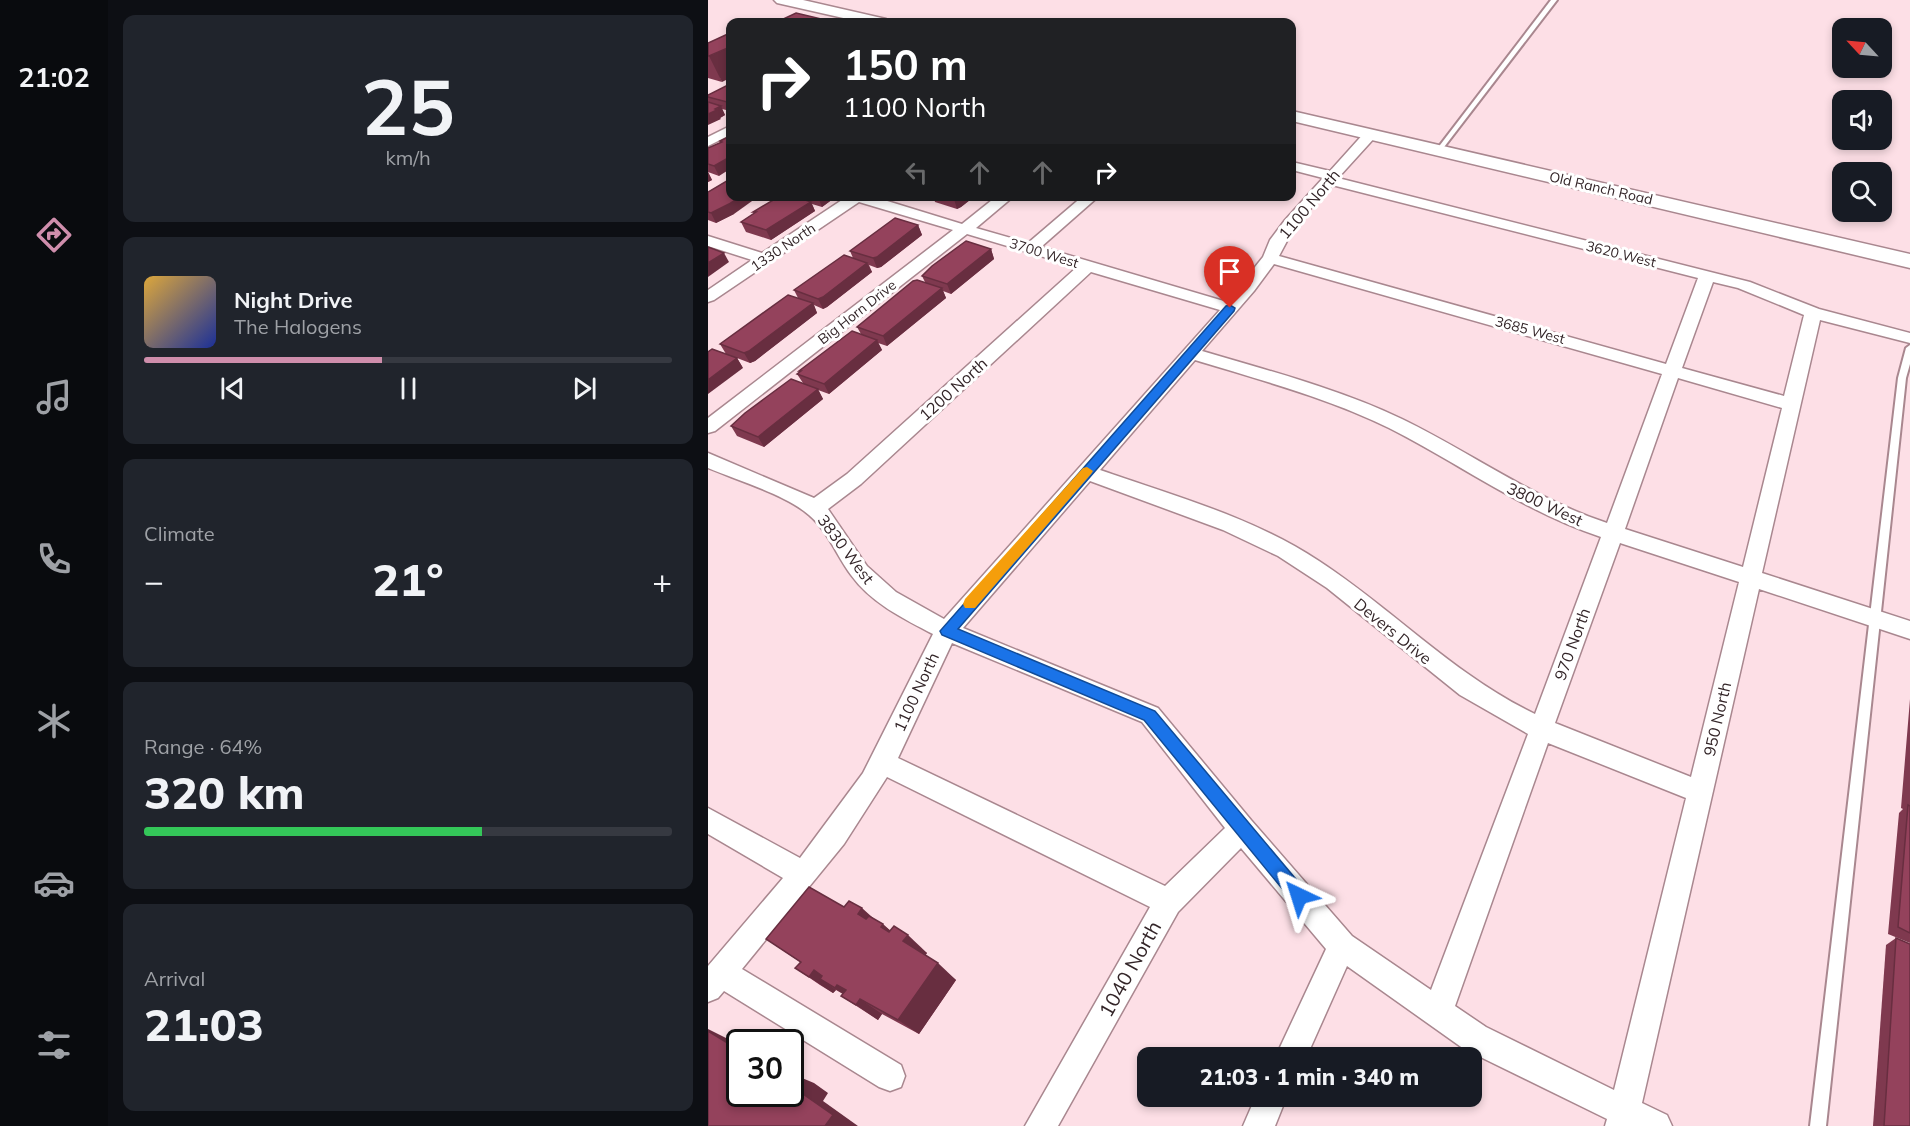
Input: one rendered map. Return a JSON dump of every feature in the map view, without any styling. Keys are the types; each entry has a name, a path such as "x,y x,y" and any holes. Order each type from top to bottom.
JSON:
{"street":[{"path":"782,0 862,18"},
{"name":"Old Ranch Road","path":"1296,117 1910,261"},
{"path":"708,142 726,132"},
{"name":"1100 North","path":"715,980 802,874 855,805 883,763 926,667 947,631 1230,308 1270,258 1283,232 1371,134"},
{"name":"3620 West","path":"1296,167 1744,285 1813,313 1910,338"},
{"name":"1330 North","path":"708,297 852,201"},
{"name":"3700 West","path":"871,201 1230,308"},
{"name":"Big Horn Drive","path":"708,427 1000,201"},
{"path":"1030,249 1086,201"},
{"path":"708,241 764,259"},
{"name":"3685 West","path":"1270,258 1790,404"},
{"name":"1200 North","path":"815,508 854,479 1088,266"},
{"name":"970 North","path":"1438,1012 1707,276"},
{"name":"950 North","path":"1623,1119 1813,313"},
{"name":"3800 West","path":"1191,353 1313,391 1371,413 1419,436 1542,505 1613,532 1910,630"},
{"name":"3830 West","path":"708,460 794,496 815,508 860,572 873,585 907,610 947,631 1150,715 1242,829 1342,946 1476,1038 1623,1119 1656,1126"},
{"name":"Devers Drive","path":"1086,472 1245,531 1290,553 1331,580 1462,685 1492,704 1542,728 1700,792"},
{"path":"883,763 1168,902"},
{"path":"708,820 802,874"},
{"name":"1040 North","path":"1041,1126 1168,902 1242,829"},
{"path":"1295,1047 1342,946"},
{"path":"715,980 890,1077"},
{"path":"1259,1126 1267,1107"}],"lane":[{"path":"1439,150 1554,0"},
{"path":"1818,1126 1902,378 1910,348"}],"building":[{"path":"796,13 817,18 785,18"},
{"path":"726,35 726,49 708,56 708,43"},
{"path":"726,86 726,102 708,97"},
{"path":"708,102 721,106 708,114"},
{"path":"726,138 726,159 714,166 708,164 708,148 722,142 720,141"},
{"path":"726,181 726,201 734,201 711,213 708,212 708,192"},
{"path":"772,201 811,202 766,230 741,222 756,212 753,212"},
{"path":"895,218 918,225 877,257 873,258 850,251"},
{"path":"966,241 991,249 947,284 922,276 932,266"},
{"path":"708,247 724,253 708,263"},
{"path":"844,255 867,263 818,299 794,290"},
{"path":"917,280 942,288 883,336 857,327 913,281"},
{"path":"788,295 813,303 749,351 744,353 720,344"},
{"path":"852,331 877,340 824,384 797,374 801,371 799,371"},
{"path":"712,349 737,358 708,380 708,352"},
{"path":"791,379 818,389 758,437 731,426 745,413"},
{"path":"1908,805 1910,806 1910,933 1898,927"},
{"path":"809,887 844,907 849,901 862,908 858,914 866,919 869,916 883,924 881,927 889,932 894,926 908,935 903,941 938,963 898,1020 860,999 856,1005 841,996 846,990 837,985 835,988 820,979 822,976 814,970 809,977 795,968 801,962 766,939"},
{"path":"1896,938 1910,944 1910,1126 1884,1126"},
{"path":"708,1031 726,1042 726,1107 804,1107 804,1095 833,1115 825,1126 708,1126"}],"slow traffic":[{"path":"970,604 1087,471"}],"route":[{"path":"1230,308 947,631 1150,715 1299,896"}]}
